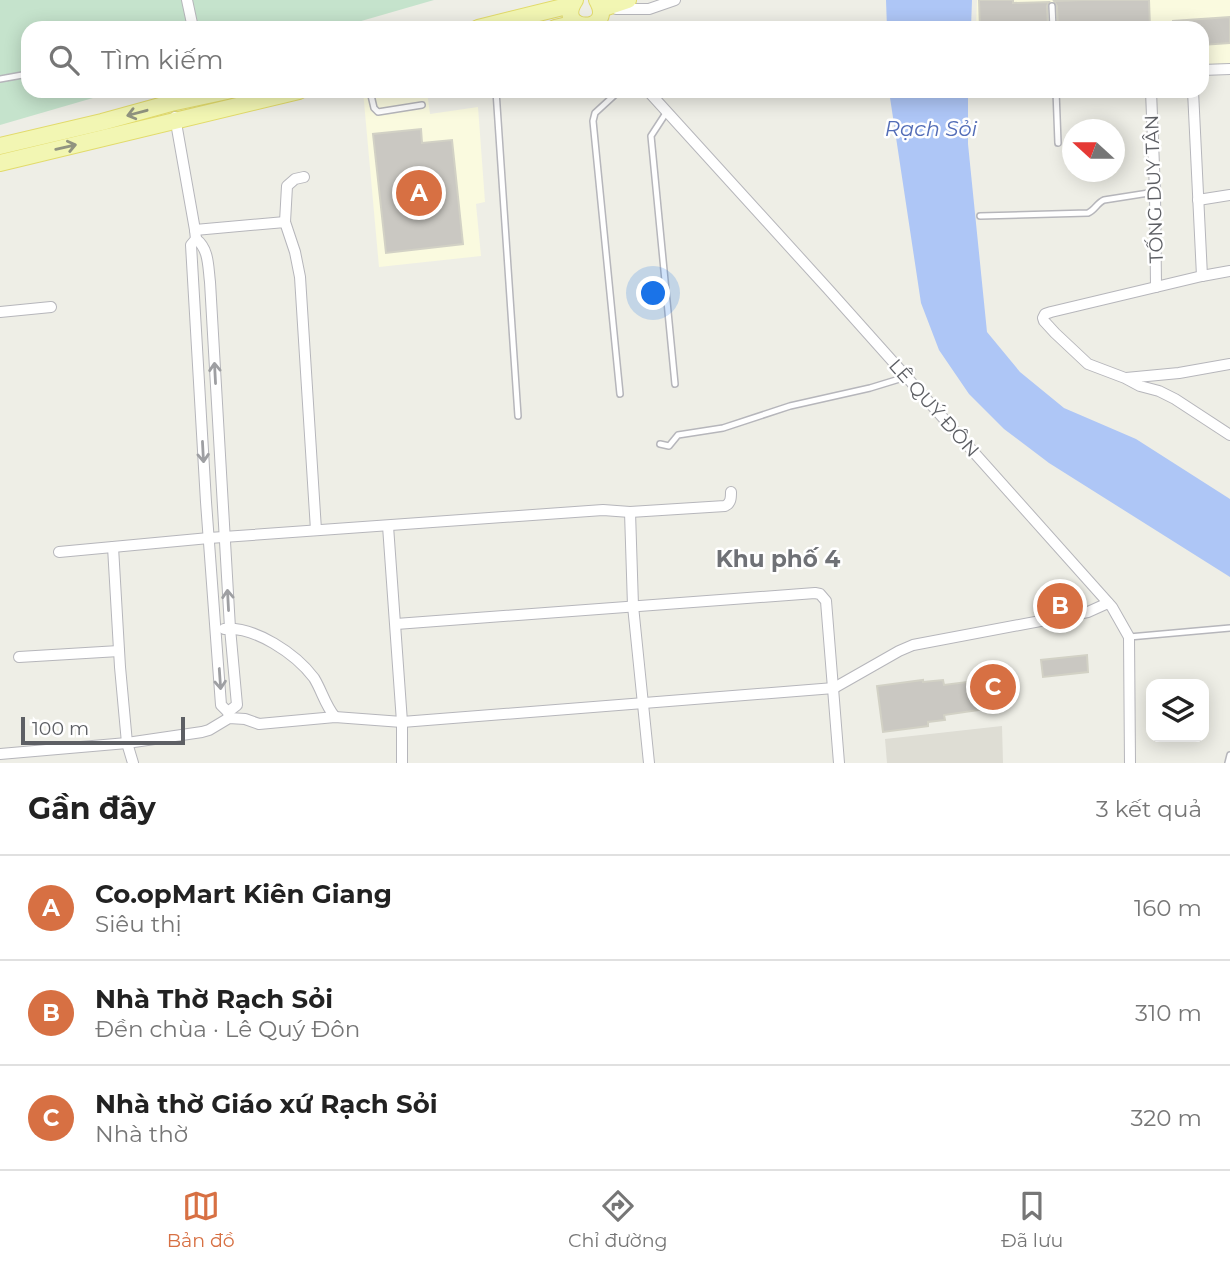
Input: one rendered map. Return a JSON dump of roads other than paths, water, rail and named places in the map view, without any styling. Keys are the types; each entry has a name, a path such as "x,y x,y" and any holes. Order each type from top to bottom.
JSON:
{"main road":[{"path":"598,15 628,0"},
{"path":"505,21 573,3 571,15 575,21"},
{"path":"0,163 104,130 171,103 210,99"},
{"path":"0,146 176,121 210,99"}],"street":[{"path":"187,0 192,21"},
{"path":"598,15 649,9 676,0"},
{"path":"1209,70 1230,69"},
{"name":"LÊ QUÝ ĐÔN","path":"654,98 1108,603 1129,637"},
{"name":"TỐNG DUY TÂN","path":"1150,98 1156,287"},
{"path":"1193,98 1202,276"},
{"path":"171,103 195,235 191,245 209,538 221,705 228,715 259,724 335,717 402,722 834,688 913,645 1088,611 1108,603"},
{"path":"304,177 287,186 285,222 300,277 316,530"},
{"path":"1198,200 1230,195"},
{"path":"195,235 285,222"},
{"path":"0,754 127,743 202,732 209,730 237,705 224,537 210,282 206,250 195,235"},
{"path":"1230,271 1051,312 1043,318 1088,363 1175,399 1230,435"},
{"path":"0,312 51,307"},
{"path":"1125,378 1179,373 1230,364"},
{"path":"59,552 209,538 603,510 630,512 725,506 731,500 731,492"},
{"path":"630,512 633,606 649,763"},
{"path":"388,526 402,722 402,763"},
{"path":"113,547 127,743 133,763"},
{"path":"396,624 820,594 826,601 839,763"},
{"path":"216,630 230,628 258,635 285,651 312,676 335,717"},
{"path":"1129,637 1130,763"},
{"path":"19,657 119,650"}],"lane":[{"path":"1052,6 1053,21"},
{"path":"0,79 21,75"},
{"path":"372,98 374,108 379,112 422,105"},
{"path":"496,98 519,416"},
{"path":"611,98 595,113 593,121 620,394"},
{"path":"1056,98 1058,143"},
{"path":"667,112 651,136 675,384"},
{"path":"980,216 1088,212 1104,200 1155,192"},
{"path":"660,444 669,446 678,435 723,428 790,407 906,377"},
{"path":"1129,637 1230,628"},
{"path":"1228,763 1230,755"}],"water":[{"path":"886,0 972,0 971,21 887,21"},
{"name":"Rạch Sỏi","path":"890,98 968,98 968,144 987,332 1020,372 1064,408 1136,439 1230,499 1230,577 1049,463 1004,429 969,394 939,350 921,303"}],"place":[{"name":"Co.opMart Kiên Giang","path":"419,193"},
{"name":"Nhà Thờ Rạch Sỏi","path":"1060,606"},
{"name":"Nhà thờ Giáo xứ Rạch Sỏi","path":"993,687"}],"district":[{"name":"Khu phố 4","path":"778,559"}]}
